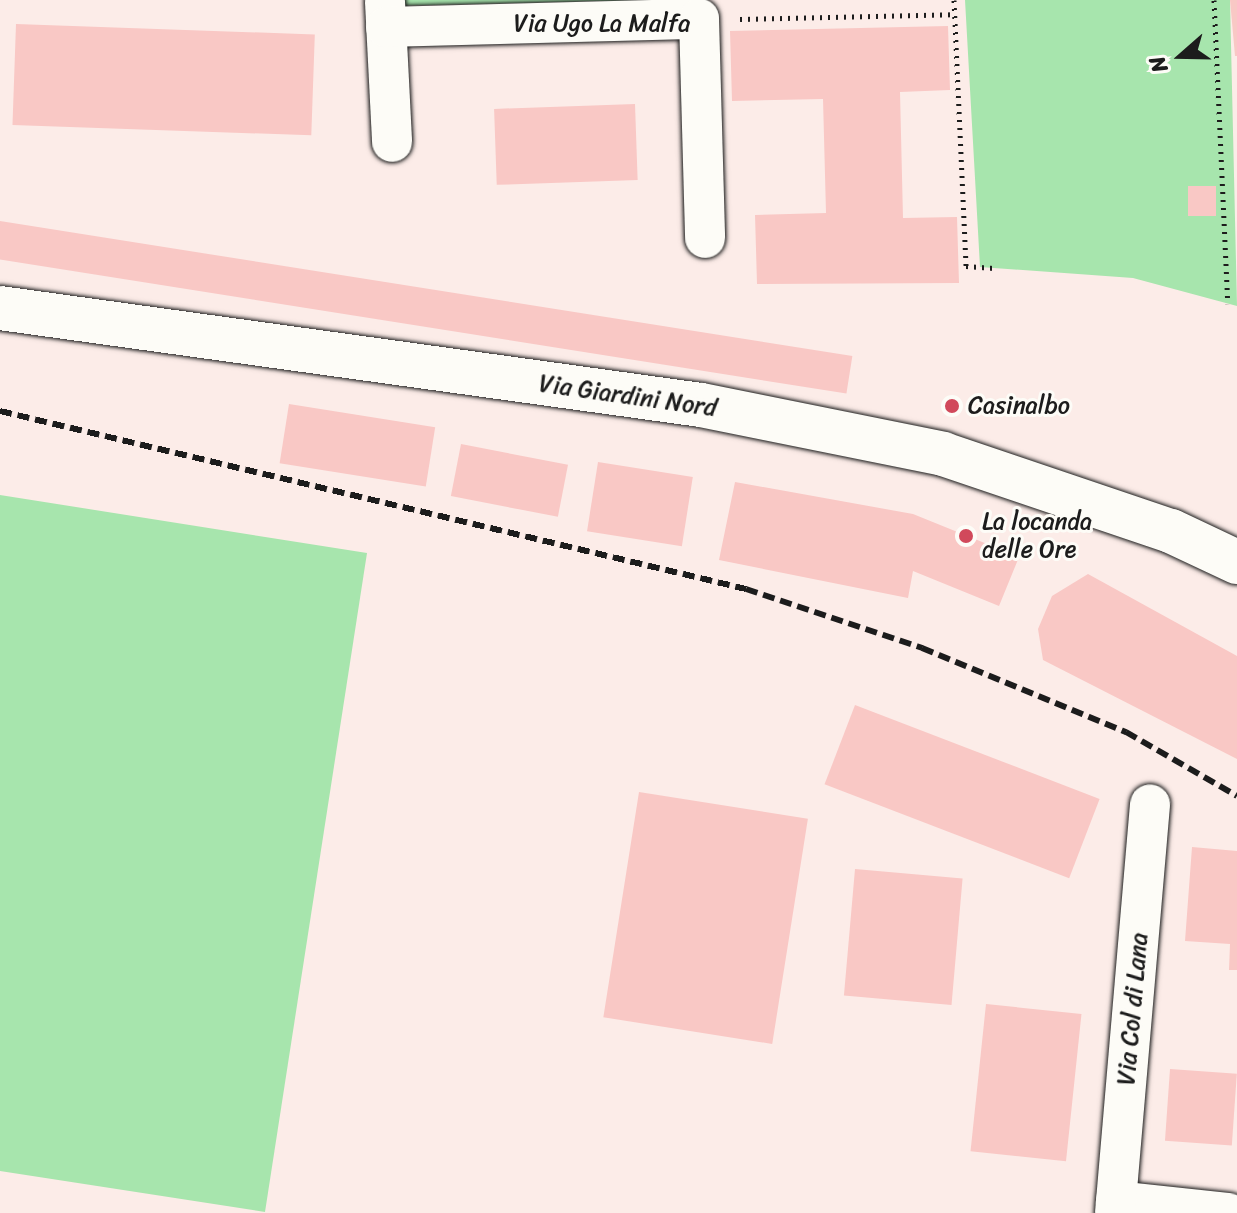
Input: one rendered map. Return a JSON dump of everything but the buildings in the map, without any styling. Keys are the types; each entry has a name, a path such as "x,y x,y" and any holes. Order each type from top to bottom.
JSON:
{"main road":[{"name":"Via Giardini Nord","path":"0,308 701,405 943,454 1171,531 1237,562"}],"street":[{"name":"Via Ugo La Malfa","path":"392,142 386,14 699,19 705,238"},
{"name":"Via Col di Lana","path":"1116,1207 1150,804"},
{"path":"1116,1207 1228,1213"}],"path":[{"path":"954,0 966,266 994,268"},
{"path":"1214,0 1228,304"},
{"path":"699,19 954,14"}],"green space":[{"path":"385,0 647,0 385,6"},
{"path":"965,0 1230,0 1237,306 1133,278 980,267"},
{"path":"0,495 367,553 265,1212 0,1171"}],"railway":[{"path":"0,411 746,589 922,648 1126,732 1237,796"}],"place":[{"name":"Casinalbo","path":"952,406"},
{"name":"La locanda delle Ore","path":"966,536"}]}
